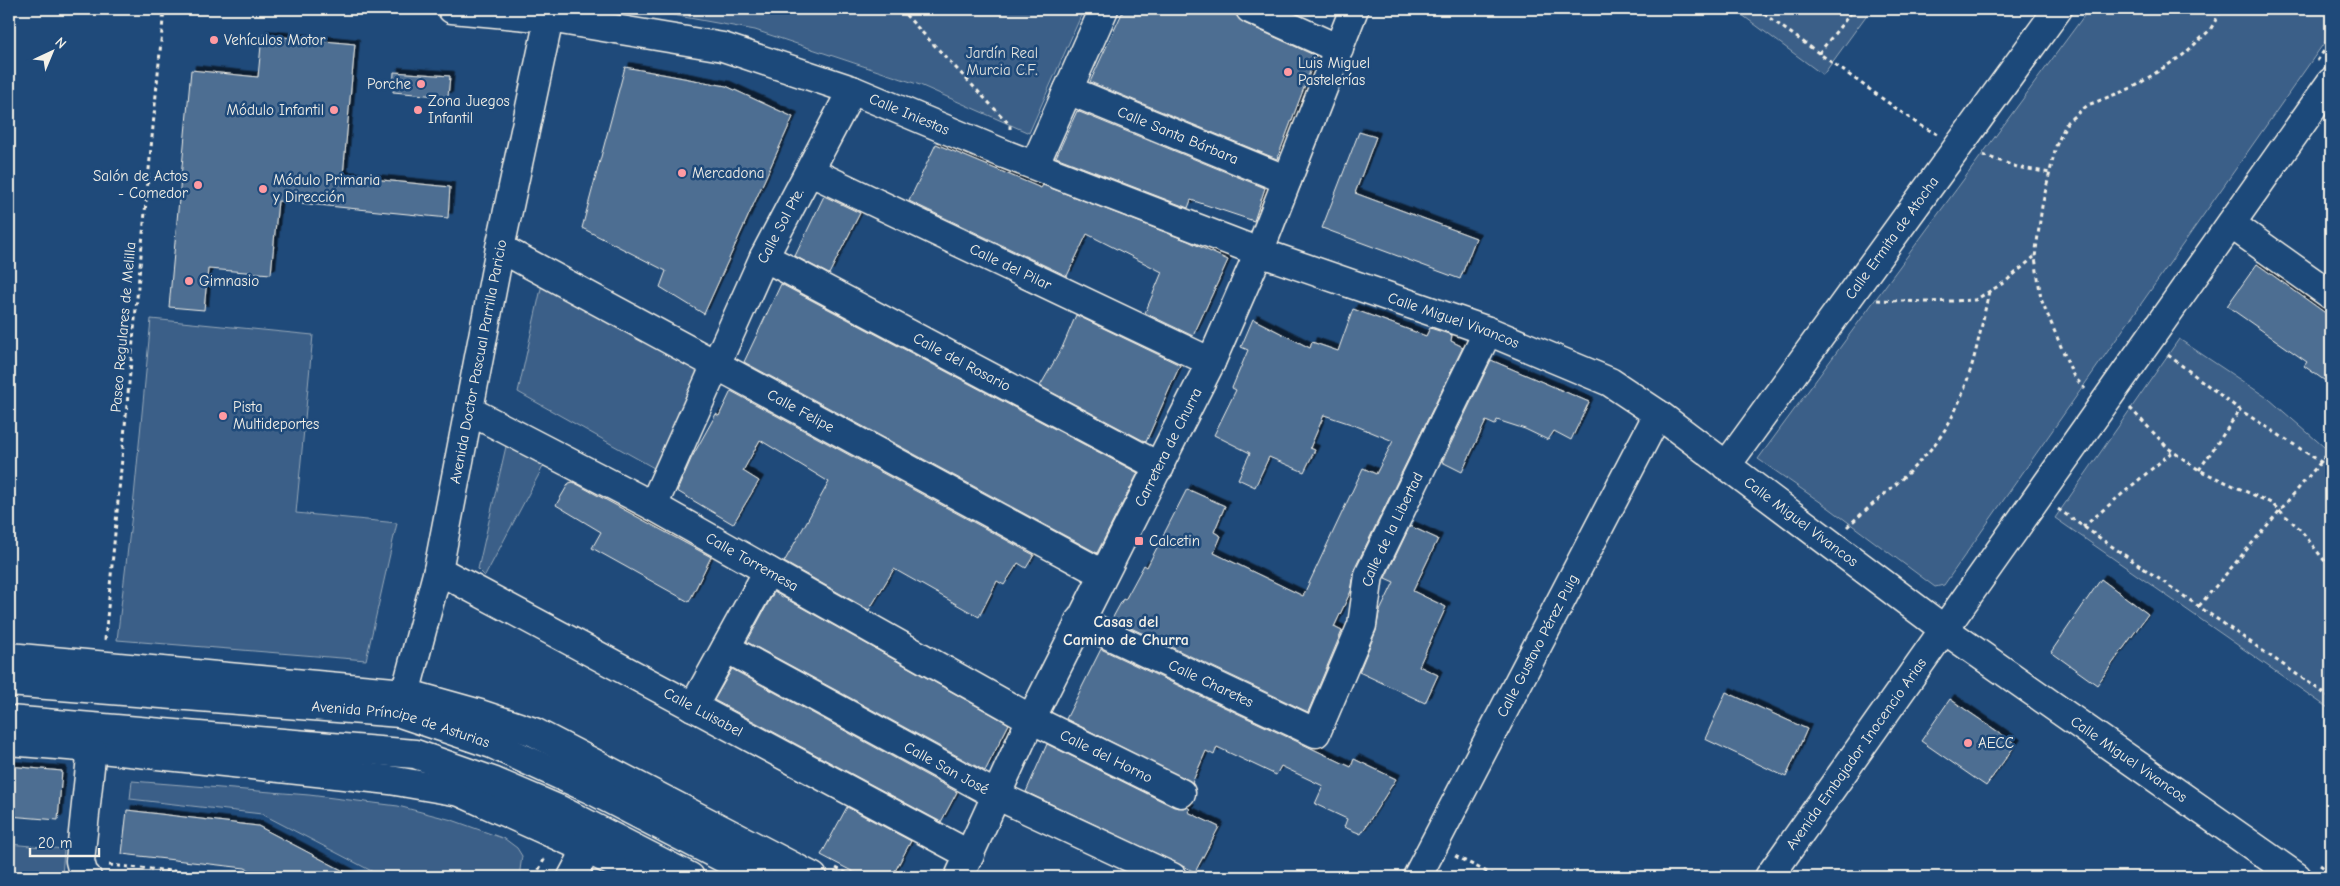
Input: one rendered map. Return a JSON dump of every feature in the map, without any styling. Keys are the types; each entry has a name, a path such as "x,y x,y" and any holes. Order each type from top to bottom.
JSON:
{"street":[{"name":"Calle Iniestas","path":"452,9 550,13 723,47 852,90 1007,155 1035,164 1259,252"},
{"path":"1035,164 1104,9"},
{"path":"1250,9 1338,49"},
{"name":"Carretera de Churra","path":"965,866 1031,718 1103,574 1160,467 1211,362 1259,252 1354,9"},
{"name":"Calle Ermita de Atocha","path":"1726,466 2058,9"},
{"name":"Avenida Doctor Pascual Parrilla Paricio","path":"403,703 438,570 500,248 550,13"},
{"name":"Avenida Embajador Inocencio Arias","path":"1769,877 2331,82"},
{"name":"Calle Sol Pte.","path":"653,506 764,257 811,172 852,90"},
{"name":"Calle Santa Bárbara","path":"1068,90 1287,180"},
{"name":"Calle del Pilar","path":"811,172 1211,362"},
{"path":"2231,224 2331,295"},
{"name":"Calle Felipe","path":"500,248 1103,574"},
{"name":"Calle Miguel Vivancos","path":"1259,252 1488,331 1610,382 1658,414 1945,630 2307,870"},
{"name":"Calle del Rosario","path":"764,257 1160,467"},
{"name":"Calle de la Libertad","path":"1316,733 1362,625 1369,575 1488,331"},
{"name":"Calle Torremesa","path":"470,411 653,506 1031,718"},
{"name":"Calle Gustavo Pérez Puig","path":"1429,867 1658,414"},
{"name":"Calle Luisabel","path":"438,570 693,706 965,866"},
{"path":"693,706 768,571"},
{"name":"Calle Charetes","path":"1080,621 1316,733"},
{"name":"Calle San José","path":"726,648 996,795 1172,877"},
{"path":"9,657 403,703 480,714 534,732 812,877"},
{"name":"Avenida Príncipe de Asturias","path":"9,682 403,703 592,790 760,877"},
{"name":"Calle del Horno","path":"1031,718 1181,793"},
{"name":"Avenida Príncipe de Asturias","path":"9,720 415,754 495,782 558,809 690,877"},
{"path":"9,741 390,780 460,792 587,849 642,877"},
{"path":"92,748 80,862 84,876 97,871"},
{"path":"572,877 587,849"}],"path":[{"name":"Paseo Regulares de Melilla","path":"105,648 164,9"},
{"path":"900,9 1010,125 1007,155"},
{"path":"1757,9 1918,124 1958,145 2017,167 2050,173"},
{"path":"1819,53 1854,9"},
{"path":"2085,389 2072,375 2041,299 2035,257 2056,146 2067,122 2088,105 2134,87 2183,55 2210,30 2222,9"},
{"path":"1878,292 1872,300 1927,302 1975,300 2005,282 2035,257"},
{"path":"1854,535 1846,529 1930,451 1957,408 1978,344 1989,291"},
{"path":"2163,351 2240,410 2321,462 2331,477"},
{"path":"2080,398 2090,381"},
{"path":"2127,404 2173,451 2198,470 2271,504 2280,511 2299,528 2331,569"},
{"path":"2198,470 2240,410"},
{"path":"2083,527 2173,451"},
{"path":"2199,606 2330,451"},
{"path":"2060,502 2056,508 2331,698"},
{"path":"1429,867 1497,877"},
{"path":"2307,870 2331,873"},
{"path":"97,871 235,877"}],"green space":[{"name":"Jardín Real Murcia C.F.","path":"640,9 1084,9 1029,133 920,85 755,30"},
{"path":"1734,9 1871,9 1823,75"},
{"path":"2089,9 2331,9 2331,33 1944,585 1935,587 1829,508 1758,459"},
{"path":"542,284 708,373 654,468 518,392"},
{"path":"151,319 313,335 296,513 397,523 366,660 117,640 134,497"},
{"path":"2179,339 2269,399 2331,453 2331,710 2055,518"},
{"path":"507,442 545,463 485,576 478,569"},
{"path":"132,781 309,795 398,806 452,820 505,839 517,848 522,856 519,877 383,877 262,814 130,799"},
{"path":"9,844 64,849 62,877 9,877"}],"building":[{"path":"1124,9 1224,9 1236,14 1244,23 1316,56 1277,159 1090,82"},
{"path":"262,35 355,44 343,176 450,187 448,218 278,201 271,274 208,269 204,310 169,307 191,70 258,77"},
{"name":"Mercadona","path":"625,67 726,86 793,117 704,314 660,287 666,271 582,228"},
{"name":"Porche","path":"394,72 450,76 448,97 393,92"},
{"path":"1077,111 1265,188 1254,221 1191,200 1188,208 1056,157"},
{"path":"1359,132 1376,137 1355,193 1476,238 1460,279 1322,228"},
{"path":"936,144 1041,188 1043,185 1188,241 1228,260 1193,336 1145,313 1162,272 1087,234 1067,276 909,201"},
{"path":"824,196 860,213 829,274 795,256"},
{"path":"2257,264 2331,317 2331,385 2304,366 2307,362 2227,306"},
{"path":"781,284 1138,473 1097,553 744,362"},
{"path":"1353,309 1426,336 1430,328 1452,335 1451,341 1463,347 1355,568 1351,591 1334,627 1342,631 1308,712 1112,619 1144,565 1147,567 1187,489 1225,506 1214,532 1221,536 1214,553 1303,596 1363,468 1376,474 1393,441 1324,415 1310,448 1315,450 1304,472 1269,457 1255,487 1238,479 1250,453 1214,435 1236,390 1232,388 1248,350 1241,347 1253,319 1310,348 1312,342 1338,351"},
{"path":"1076,315 1180,365 1146,442 1040,386 1062,348"},
{"path":"1491,360 1589,402 1571,440 1554,431 1548,440 1525,429 1497,420 1495,425 1486,421 1462,472 1442,462"},
{"path":"731,391 1034,555 1026,568 1018,563 1004,585 997,581 979,617 894,569 869,610 784,562 829,482 760,440 743,471 759,481 733,524 677,491 691,459 716,414 719,416"},
{"path":"573,482 711,557 689,602 592,548 601,532 556,505 569,483"},
{"path":"1410,526 1438,539 1413,591 1446,607 1419,666 1438,675 1425,703 1359,672 1376,631 1379,613 1394,582 1385,578"},
{"path":"2101,579 2148,614 2097,685 2051,652"},
{"path":"774,592 1009,724 985,771 747,642"},
{"path":"1101,649 1351,767 1354,759 1396,779 1361,834 1344,827 1347,819 1315,804 1323,786 1281,766 1276,775 1217,747 1214,755 1206,751 1192,783 1066,719"},
{"path":"732,669 957,792 941,822 714,700"},
{"path":"1726,692 1807,729 1786,777 1705,739"},
{"name":"AECC","path":"1950,699 2016,744 1986,786 1921,741"},
{"path":"1047,744 1174,807 1187,807 1190,809 1188,812 1219,827 1195,872 1026,792"},
{"path":"9,766 62,771 58,820 9,816"},
{"path":"847,807 911,841 892,877 863,877 821,855"},
{"path":"127,810 258,826 355,877 263,877 245,868 122,854"}],"place":[{"name":"Vehículos Motor","path":"214,40"},
{"name":"Luis Miguel Pastelerías","path":"1288,72"},
{"name":"Porche","path":"421,84"},
{"name":"Módulo Infantil","path":"334,110"},
{"name":"Zona Juegos Infantil","path":"418,110"},
{"name":"Mercadona","path":"682,173"},
{"name":"Salón de Actos - Comedor","path":"198,185"},
{"name":"Módulo Primaria y Dirección","path":"263,189"},
{"name":"Gimnasio","path":"189,281"},
{"name":"Pista Multideportes","path":"223,416"},
{"name":"Calcetin","path":"1139,541"},
{"name":"AECC","path":"1968,743"}],"district":[{"name":"Casas del Camino de Churra","path":"1126,630"}]}
